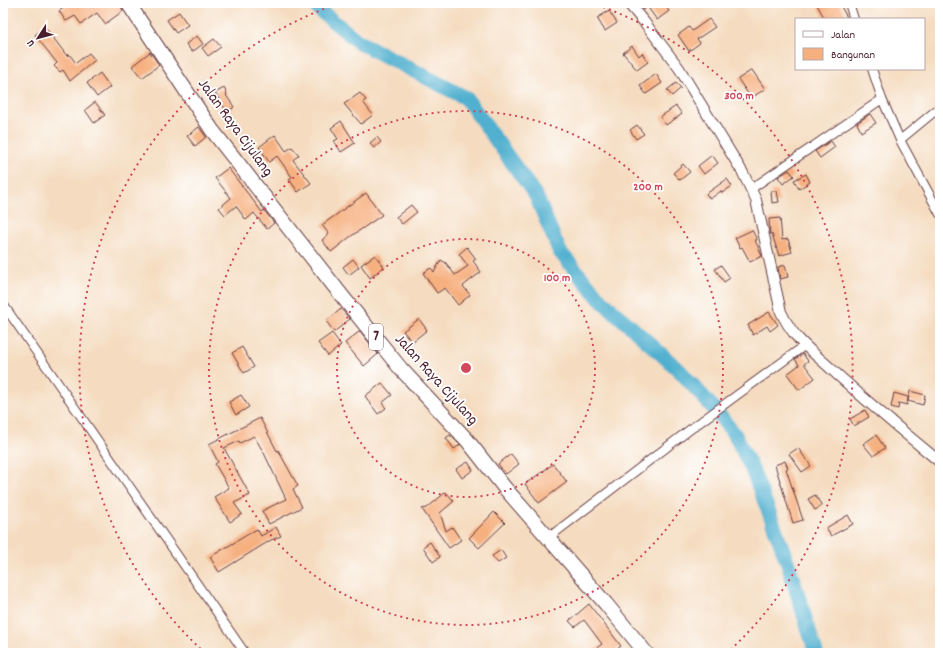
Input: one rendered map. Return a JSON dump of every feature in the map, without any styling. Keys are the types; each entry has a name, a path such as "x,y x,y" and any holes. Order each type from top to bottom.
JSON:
{"highway":[{"name":"Jalan Raya Cijulang","path":"128,3 212,130 253,183 401,368 467,440 504,487 646,653"}],"street":[{"path":"628,3 679,68 740,166 756,200 781,312 789,328 804,346 854,391 940,462"},
{"path":"849,3 854,18"},
{"path":"872,70 882,99 900,140 940,214"},
{"path":"751,189 882,99"},
{"path":"900,140 940,107"},
{"path":"3,304 245,653"},
{"path":"548,538 688,431 804,346"}],"building":[{"path":"71,3 120,3 123,11 105,24 97,13 81,24 75,16 66,21 59,11"},
{"path":"637,3 653,3 643,10"},
{"path":"658,3 663,3 669,11 657,20 649,9"},
{"path":"816,3 839,3 847,18 824,18"},
{"path":"609,11 617,23 605,31 597,18"},
{"path":"179,12 188,25 176,33 167,20"},
{"path":"709,19 715,27 697,39 700,43 689,51 678,35 689,27 692,31"},
{"path":"45,27 67,56 69,54 76,63 89,53 95,60 70,81 63,70 60,72 54,66 57,63 35,35"},
{"path":"197,36 203,44 192,52 186,44"},
{"path":"214,39 221,47 208,56 202,48"},
{"path":"632,46 639,56 642,53 648,62 637,70 623,53"},
{"path":"150,52 159,65 142,78 132,66"},
{"path":"752,70 765,89 751,98 738,79"},
{"path":"100,73 110,87 97,97 87,83"},
{"path":"656,74 662,83 646,94 640,86"},
{"path":"676,83 681,88 672,96 667,90"},
{"path":"224,88 227,94 226,95 234,107 227,112 215,93"},
{"path":"360,93 366,100 363,102 373,115 361,124 344,104"},
{"path":"95,102 105,115 94,123 85,110"},
{"path":"676,106 682,114 666,125 660,117"},
{"path":"870,114 876,123 861,132 857,123"},
{"path":"341,121 355,143 341,152 334,141 338,139 331,128"},
{"path":"637,125 644,134 636,139 630,130"},
{"path":"199,127 206,137 195,146 187,136"},
{"path":"275,135 286,151 292,147 299,155 293,160 311,183 298,192 289,179 292,177 277,156 269,162 259,147"},
{"path":"377,137 381,142 374,148 370,143"},
{"path":"831,141 835,147 820,158 815,151"},
{"path":"712,155 718,163 704,174 698,166"},
{"path":"683,164 690,172 680,180 673,173"},
{"path":"228,168 262,212 264,210 274,223 267,229 254,213 246,220 236,206 225,215 219,208 231,198 215,178"},
{"path":"789,170 794,176 783,184 778,177"},
{"path":"806,174 810,182 799,189 794,180"},
{"path":"727,179 732,186 722,193 721,191 710,199 706,194"},
{"path":"771,191 777,191 779,202 772,203"},
{"path":"366,193 382,215 331,252 322,240 329,234 322,225"},
{"path":"411,205 417,212 402,224 396,217"},
{"path":"780,218 782,240 788,239 792,252 779,256 772,234 770,234 769,219"},
{"path":"752,230 762,256 750,262 735,238"},
{"path":"467,247 476,259 473,261 481,272 463,286 470,295 458,305 445,288 437,293 423,273 431,268 434,272 441,260 446,263 455,275 468,266 459,254"},
{"path":"375,255 384,267 370,278 361,265"},
{"path":"353,259 359,267 349,275 343,267"},
{"path":"721,265 730,278 724,282 715,269"},
{"path":"785,265 788,277 780,279 778,267"},
{"path":"341,309 350,319 334,332 326,321"},
{"path":"769,312 778,325 770,331 767,326 753,335 748,325"},
{"path":"419,319 427,330 412,342 403,331"},
{"path":"360,331 378,354 364,366 345,343"},
{"path":"332,333 341,345 328,356 318,343"},
{"path":"242,347 254,367 244,373 232,353"},
{"path":"803,354 808,361 804,364 815,378 799,390 787,374 799,365 795,359"},
{"path":"382,383 392,395 382,403 386,408 378,414 365,396"},
{"path":"910,391 925,395 923,405 908,401"},
{"path":"894,393 908,397 907,405 899,403 898,409 891,407"},
{"path":"241,395 249,407 236,415 229,402"},
{"path":"865,410 869,417 854,426 850,419"},
{"path":"260,418 277,451 278,450 298,486 293,489 302,507 269,524 262,511 286,499 264,453 254,436 240,443 239,441 224,448 250,495 234,503 242,514 230,522 214,497 229,488 215,464 218,462 209,444"},
{"path":"450,435 460,445 454,449 446,438"},
{"path":"876,435 885,448 873,456 863,444"},
{"path":"798,448 811,466 802,472 789,454"},
{"path":"511,454 519,464 506,474 498,464"},
{"path":"785,461 788,468 786,469 803,520 793,523 775,465"},
{"path":"468,462 473,470 462,478 456,469"},
{"path":"553,464 567,482 539,503 525,484"},
{"path":"446,492 454,501 440,513 446,531 452,527 461,540 449,548 422,509 427,508"},
{"path":"815,495 822,506 815,510 808,499"},
{"path":"494,512 505,523 479,548 469,538"},
{"path":"848,515 853,524 831,536 826,528"},
{"path":"276,527 281,536 271,540 219,572 210,557 257,529 261,536"},
{"path":"430,542 440,557 433,562 423,547"},
{"path":"501,550 506,558 498,563 492,556"},
{"path":"589,604 621,646 612,653 590,653 602,644 584,620 575,627 569,621"}],"waterway":[{"path":"316,3 318,9 359,42 466,98 536,196 560,252 600,299 680,371 735,435 751,467 769,512 788,564 816,653"}]}
